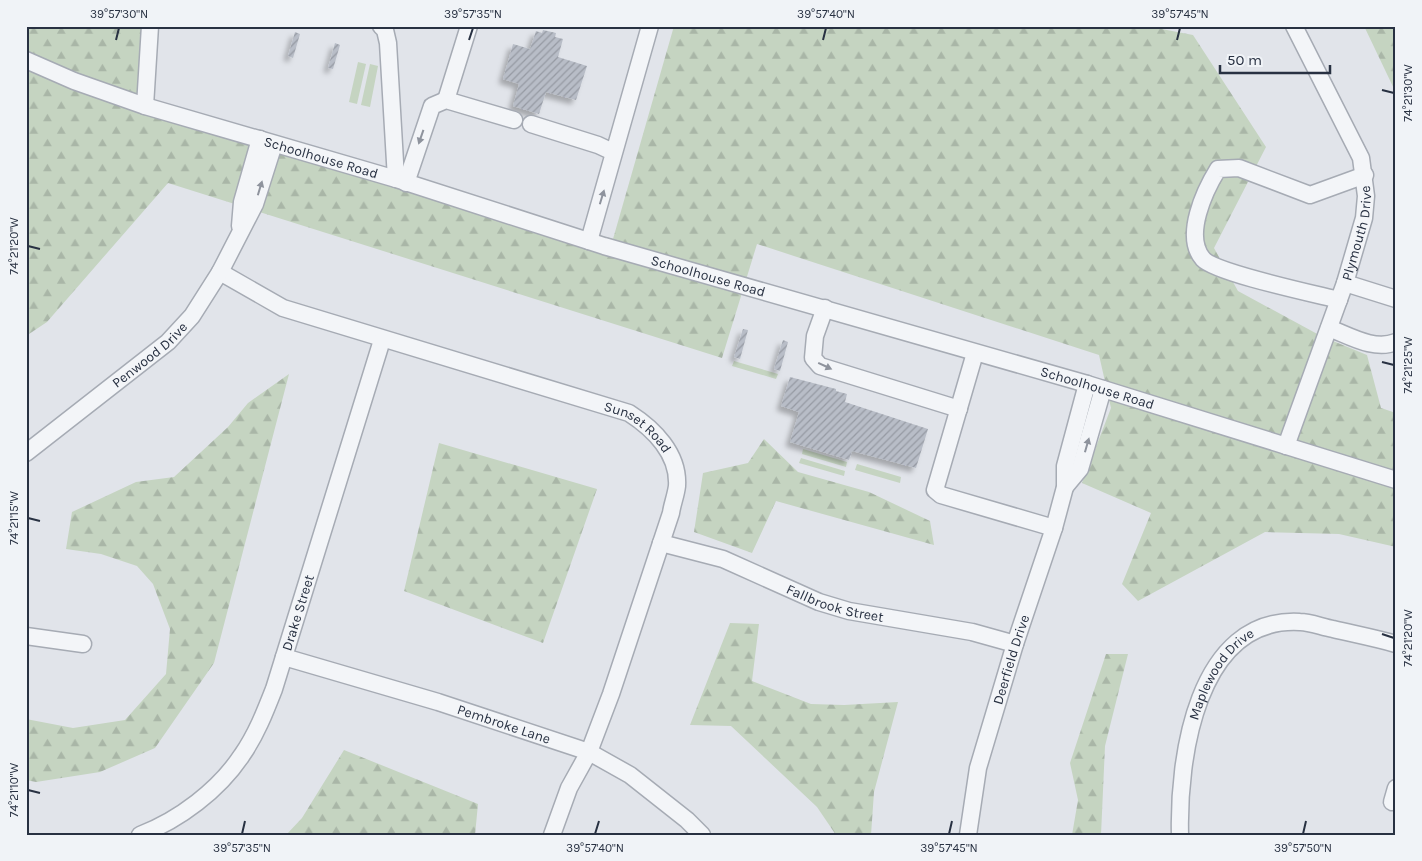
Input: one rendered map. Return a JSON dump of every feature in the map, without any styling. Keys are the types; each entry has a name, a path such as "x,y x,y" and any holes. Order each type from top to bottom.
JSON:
{"street":[{"path":"145,106 150,26"},
{"path":"381,26 385,30 388,43 401,181"},
{"path":"446,100 469,26"},
{"path":"589,241 650,26"},
{"name":"Plymouth Drive","path":"1286,446 1345,283 1364,218 1365,175 1361,158 1352,138 1294,26"},
{"name":"Schoolhouse Road","path":"26,60 74,82 145,106 401,181 589,241 1095,387 1396,480"},
{"path":"401,181 432,106 446,100 514,120"},
{"path":"531,124 598,145 613,152"},
{"name":"Penwood Drive","path":"26,454 168,342 192,316 220,272 255,204 267,142"},
{"path":"1339,300 1245,277 1204,260 1197,249 1195,228 1205,189 1218,169 1239,168 1310,195 1365,175"},
{"name":"Sunset Road","path":"220,272 283,308 382,340 629,413 644,422 667,448 675,468 676,486 661,543 611,694 589,752 569,788 552,835"},
{"path":"1345,283 1396,299"},
{"path":"825,308 815,336 813,358 820,366 959,408"},
{"path":"1329,328 1374,345 1386,346 1396,342"},
{"name":"Drake Street","path":"140,835 171,820 224,779 242,756 256,732 274,690 382,340"},
{"path":"975,352 936,490 941,495 1054,528"},
{"name":"Deerfield Drive","path":"968,835 978,768 1015,644 1054,528 1064,487 1080,469 1095,387"},
{"name":"Fallbrook Street","path":"661,543 723,559 819,602 849,611 972,632 1015,644"},
{"name":"Maplewood Drive","path":"1180,835 1179,808 1192,719 1206,683 1220,661 1237,642 1256,630 1300,622 1396,644"},
{"path":"26,636 83,644"},
{"name":"Pembroke Lane","path":"284,656 438,702 589,752 630,775 687,820 702,835"}],"green space":[{"path":"26,26 148,26 143,104 613,239 674,26 1146,26 1193,35 1266,147 1214,248 1238,291 1321,336 1367,355 1381,408 1396,413 1396,547 1339,534 1265,532 1138,601 1122,584 1151,513 1082,483 1111,408 1099,355 757,244 722,358 168,183 47,322 26,336"},
{"path":"1364,26 1396,26 1396,93"},
{"path":"358,62 366,64 357,104 349,102"},
{"path":"370,64 378,66 370,107 361,105"},
{"path":"734,361 778,374 776,379 732,366"},
{"path":"289,374 214,663 155,748 100,772 36,782 26,780 26,719 73,728 125,720 166,674 170,629 153,584 137,566 101,554 66,549 72,512 136,482 174,477 228,427 248,403"},
{"path":"764,439 798,472 869,492 930,521 934,545 776,501 752,553 694,532 703,473 748,463"},
{"path":"439,443 597,489 543,643 404,591"},
{"path":"803,449 847,462 846,467 802,454"},
{"path":"801,458 845,471 844,476 799,463"},
{"path":"857,464 901,477 900,483 855,470"},
{"path":"730,623 759,624 752,681 811,704 844,705 898,702 874,792 871,835 836,835 817,807 731,726 690,725"},
{"path":"1106,654 1128,654 1105,746 1101,835 1072,835 1078,800 1070,763"},
{"path":"344,750 478,804 475,835 286,835 302,818"}],"building":[{"path":"543,30 556,33 555,37 563,39 558,57 587,66 576,100 546,92 539,114 513,106 519,84 503,79 513,44 530,49 536,31 542,33"},
{"path":"295,32 300,34 293,58 288,56"},
{"path":"335,43 340,45 333,69 328,68"},
{"path":"743,329 748,330 740,359 734,357"},
{"path":"783,340 788,342 780,371 774,369"},
{"path":"790,377 836,389 836,391 847,394 845,402 928,429 916,468 852,451 849,460 790,442 799,412 781,406"}]}
